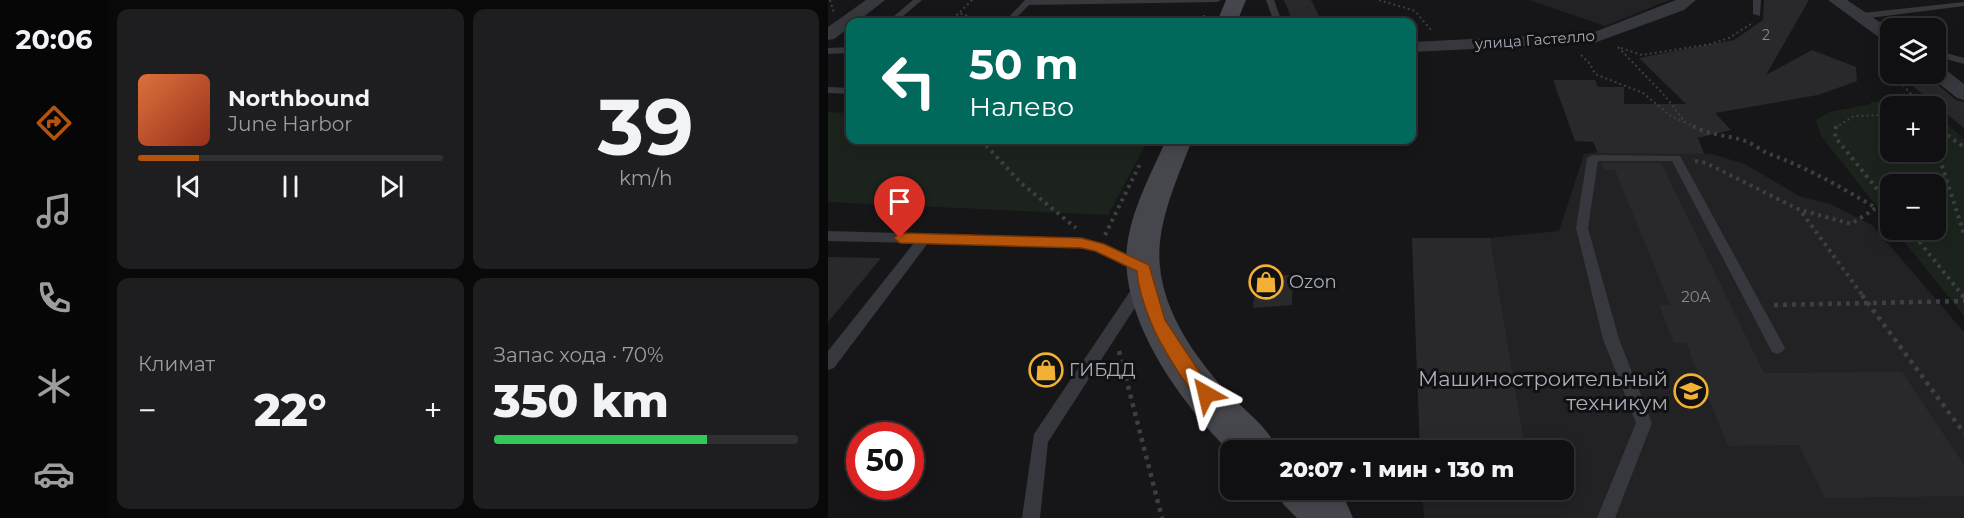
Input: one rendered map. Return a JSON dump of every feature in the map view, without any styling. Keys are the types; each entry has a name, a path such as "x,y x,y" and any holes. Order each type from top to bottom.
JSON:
{"main road":[{"path":"1229,18 1236,0"},
{"path":"1177,144 1155,198 1143,251 1144,275 1158,322 1191,377 1246,440"},
{"path":"1311,500 1330,518"}],"street":[{"path":"852,18 877,0"},
{"name":"улица Гастелло","path":"1416,47 1594,38 1688,0"},
{"path":"1836,0 1880,30"},
{"path":"828,35 846,22"},
{"path":"1946,80 1964,94"}],"lane":[{"path":"896,18 918,0"},
{"path":"1012,18 1028,1 1217,0"},
{"path":"1270,0 1277,18"},
{"path":"1756,0 1757,16"},
{"path":"1862,16 1964,4"},
{"path":"828,51 846,50"},
{"path":"1946,56 1964,61"},
{"path":"828,90 846,91"},
{"path":"1606,518 1644,423 1611,339 1582,228 1593,158 1676,158 1777,348"},
{"path":"828,236 1081,243 1099,247 1144,275 1111,332 1040,440 1031,518"},
{"path":"828,363 924,239"}],"path":[{"path":"953,18 972,0"},
{"path":"1379,0 1415,11 1446,46"},
{"path":"959,13 974,18"},
{"path":"1594,38 1642,55 1711,44 1729,38 1746,29 1757,16"},
{"path":"1563,40 1586,59 1595,74 1643,93 1671,116 1705,133 1744,140 1765,152 1784,158 1835,183 1876,208 1851,224 1800,210 1706,163 1676,158"},
{"path":"1618,47 1665,96 1685,122"},
{"path":"1902,84 1913,96"},
{"path":"1880,115 1845,117 1835,127 1835,137 1880,193"},
{"path":"1946,135 1964,147"},
{"path":"985,144 1021,183 1075,225 1081,243"},
{"path":"1104,238 1143,160"},
{"path":"1941,162 1964,234"},
{"path":"1800,210 1964,433"},
{"path":"1918,240 1964,299"},
{"path":"1755,305 1871,305 1964,299"},
{"path":"1111,332 1126,367 1130,399 1143,454 1162,518"}],"shaded area":[{"path":"1529,0 1669,0 1605,26"},
{"path":"1880,101 1880,162 1946,162 1946,123 1964,139 1964,316 1903,240 1946,240 1946,174 1880,174 1880,210 1821,136 1816,120 1829,112 1871,104 1870,102"},
{"path":"828,112 846,113 846,144 1146,144 1108,215 828,202"},
{"name":"Машиностроительный техникум","path":"1604,151 1712,154 1745,164 1799,196 1830,204 1872,225 1880,234 1880,240 1885,240 1964,332 1964,518 1424,518 1423,500 1574,500 1574,440 1420,440 1412,238 1490,238 1559,231 1584,154"}],"building":[{"path":"1284,0 1311,0 1320,18 1291,18"},
{"path":"1764,0 1809,0 1766,75 1812,50 1856,67 1857,81 1818,95 1715,113 1731,130 1698,138 1704,154 1598,153 1593,142 1575,141 1553,80 1595,80 1598,87 1624,87 1624,104 1686,104 1639,58 1734,40 1763,20"},
{"path":"1910,84 1937,84 1956,100 1964,102 1964,128 1946,113 1946,96 1925,96"},
{"path":"1602,163 1661,163 1764,373 1902,372 1964,465 1964,496 1825,498 1799,445 1728,446 1686,343 1674,343 1659,305 1670,305 1615,170 1605,170"},
{"path":"1412,238 1490,238 1524,440 1420,440"},
{"path":"828,257 881,258 828,322"},
{"path":"1293,275 1292,305 1253,308 1256,276"}],"place":[{"name":"Ozon","path":"1266,282"},
{"name":"ГИБДД","path":"1046,370"},
{"name":"Машиностроительный техникум","path":"1691,391"}],"route":[{"path":"900,238 1081,243 1099,247 1144,268 1145,281 1158,322 1191,377 1206,394"}]}
